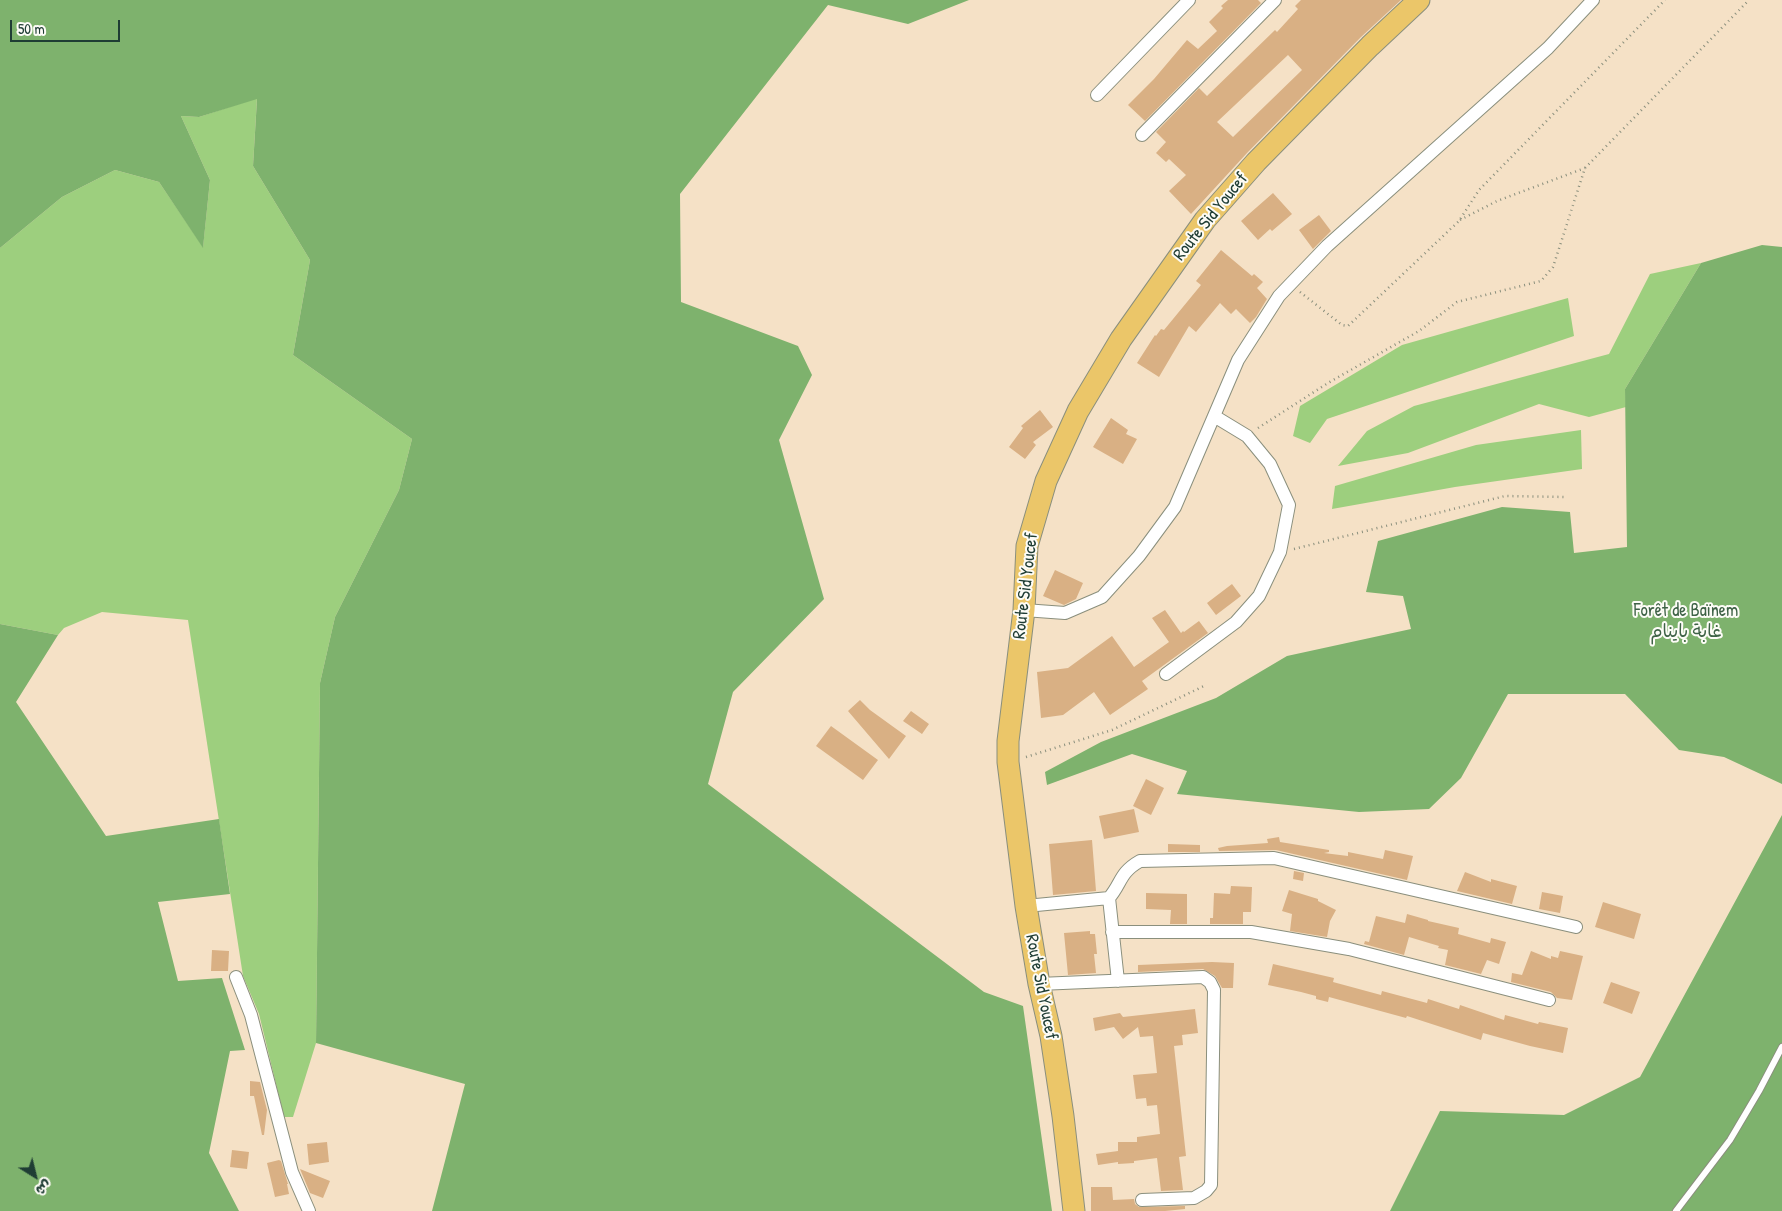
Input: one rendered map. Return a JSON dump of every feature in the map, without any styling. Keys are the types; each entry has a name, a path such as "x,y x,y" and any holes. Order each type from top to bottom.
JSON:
{"main road":[{"name":"Route Sid Youcef","path":"1074,1211 1051,1036 1039,984 1026,906 1008,762 1008,740 1024,610 1027,546 1046,481 1078,411 1120,339 1205,220 1256,162 1414,2"}],"street":[{"path":"1097,95 1189,0"},
{"path":"1142,135 1275,0"},
{"path":"1024,610 1064,613 1102,597 1139,556 1175,506 1238,360 1279,296 1327,246 1548,48 1593,0"},
{"path":"1166,674 1236,622 1259,596 1280,552 1289,505 1270,464 1247,436 1214,416"},
{"path":"1026,906 1109,898 1120,878 1130,866 1140,861 1274,858 1576,927"},
{"path":"1109,898 1118,981"},
{"path":"1112,932 1251,932 1349,949 1549,1000"},
{"path":"236,977 251,1015 292,1172 309,1211"},
{"path":"1039,984 1203,977 1210,982 1214,990 1211,1184 1206,1191 1194,1198 1142,1200"}],"lane":[{"path":"1676,1211 1730,1140 1782,1047"}],"path":[{"path":"1290,284 1342,325 1348,326 1459,221 1479,190 1665,0"},
{"path":"1459,221 1497,201 1585,168 1749,0"},
{"path":"1247,436 1328,383 1419,331 1458,302 1541,281 1553,267 1585,168"},
{"path":"1280,552 1505,496 1565,497"},
{"path":"1008,762 1112,730 1204,686"}],"green space":[{"path":"0,0 969,0 908,24 828,5 680,194 681,302 798,346 812,375 779,440 824,599 733,692 708,784 984,992 1023,1006 1052,1211 432,1211 465,1084 316,1043 320,683 335,617 399,490 412,439 293,355 310,260 253,166 257,99 199,117 181,116 210,180 203,248 159,182 115,170 62,197 0,248"},
{"path":"257,98 253,166 310,260 293,355 412,439 399,490 335,617 320,683 316,1043 293,1117 284,1117 259,1014 243,976 188,620 102,612 64,628 58,635 0,624 0,248 62,197 115,170 159,182 203,247 210,180 181,116 199,117"},
{"name":"Forêt de Baïnem غابة باينام","path":"1762,245 1782,247 1782,784 1724,757 1679,750 1625,694 1508,694 1461,778 1429,809 1359,812 1177,794 1187,771 1132,754 1047,785 1045,772 1101,742 1216,698 1287,656 1411,629 1403,596 1366,592 1378,541 1502,507 1570,512 1574,553 1627,547 1625,389 1701,263"},
{"path":"1701,263 1625,389 1626,407 1589,417 1539,404 1408,453 1338,466 1367,431 1414,406 1609,354 1650,274"},
{"path":"1568,298 1574,336 1327,419 1310,443 1293,436 1300,406 1402,345"},
{"path":"1581,430 1582,469 1455,487 1332,509 1335,486 1476,445"},
{"path":"0,624 58,635 16,702 106,836 219,819 230,894 158,902 178,981 222,978 245,1050 230,1051 209,1153 239,1211 0,1211"},
{"path":"1782,815 1782,1211 1390,1211 1440,1111 1564,1115 1640,1077"}],"building":[{"path":"1228,0 1258,0 1261,3 1145,121 1128,105 1154,79 1187,40 1198,49 1217,31 1209,22"},
{"path":"1301,0 1401,0 1361,37 1247,153 1191,214 1169,191 1186,175 1169,159 1166,162 1156,153 1166,142 1156,132 1199,88 1207,96 1275,30 1277,32 1298,9 1295,6","holes":["1288,55 1302,70 1233,137 1217,122"]},
{"path":"1273,193 1292,214 1258,240 1241,221"},
{"path":"1319,215 1331,231 1313,249 1299,230"},
{"path":"1221,250 1252,276 1254,274 1263,282 1257,288 1267,299 1250,323 1236,309 1231,314 1220,303 1196,332 1189,326 1159,377 1137,363 1155,335 1161,329 1164,330 1201,285 1196,281"},
{"path":"1040,410 1053,427 1033,442 1036,445 1025,459 1009,447 1023,428 1021,426"},
{"path":"1111,418 1128,430 1126,434 1137,439 1123,464 1093,447"},
{"path":"1055,570 1083,583 1076,599 1064,605 1043,596"},
{"path":"1232,584 1241,596 1216,615 1207,603"},
{"path":"1165,610 1181,633 1199,621 1208,633 1142,681 1148,689 1110,715 1094,692 1063,715 1041,718 1037,672 1068,668 1112,636 1134,667 1169,642 1152,618"},
{"path":"860,700 870,710 906,736 889,759 848,711"},
{"path":"911,711 929,724 922,734 903,721"},
{"path":"831,726 878,760 863,780 816,746"},
{"path":"1146,779 1164,788 1151,815 1133,806"},
{"path":"1134,809 1139,832 1104,839 1099,816"},
{"path":"1279,837 1280,842 1329,850 1329,852 1324,853 1348,856 1348,852 1383,859 1385,850 1413,856 1407,880 1276,850 1219,851 1218,848 1268,843 1267,839"},
{"path":"1092,840 1096,891 1053,895 1049,844"},
{"path":"1168,844 1200,845 1200,852 1168,852"},
{"path":"1294,871 1304,873 1303,881 1293,879"},
{"path":"1465,872 1491,882 1491,879 1517,886 1512,904 1457,891"},
{"path":"1231,886 1252,887 1251,912 1243,912 1243,924 1210,924 1210,918 1213,918 1214,893 1230,894"},
{"path":"1289,890 1318,899 1318,901 1336,910 1330,921 1327,937 1290,931 1292,914 1282,911"},
{"path":"1542,892 1563,896 1560,913 1539,909"},
{"path":"1146,893 1187,894 1187,924 1170,924 1171,910 1146,909"},
{"path":"1603,902 1641,914 1634,939 1595,927"},
{"path":"1407,914 1459,928 1458,934 1490,943 1491,938 1506,942 1499,964 1487,960 1481,974 1445,965 1448,950 1409,937 1404,955 1364,944 1365,941 1369,942 1376,916 1405,923"},
{"path":"1090,931 1090,934 1095,934 1097,954 1094,954 1096,973 1068,975 1064,933"},
{"path":"212,950 229,951 228,971 211,971"},
{"path":"1531,951 1551,959 1551,956 1558,958 1560,951 1583,956 1572,1000 1557,998 1551,992 1511,982 1512,973 1522,975"},
{"path":"1234,963 1233,988 1222,988 1215,976 1203,969 1138,972 1138,965"},
{"path":"1273,964 1334,978 1333,982 1381,995 1382,991 1427,1003 1428,999 1459,1009 1460,1005 1504,1020 1505,1015 1538,1024 1539,1022 1568,1028 1563,1053 1483,1033 1481,1040 1407,1016 1406,1018 1329,997 1328,1002 1316,999 1316,996 1268,985"},
{"path":"1611,982 1640,992 1632,1014 1603,1003"},
{"path":"1195,1009 1198,1033 1182,1035 1183,1045 1174,1046 1186,1156 1179,1157 1183,1190 1161,1191 1157,1158 1134,1161 1134,1163 1118,1164 1118,1162 1098,1165 1096,1154 1118,1151 1118,1142 1137,1142 1137,1137 1160,1134 1157,1105 1147,1106 1146,1098 1136,1099 1133,1075 1157,1073 1153,1036 1140,1037 1138,1027 1123,1039 1114,1027 1095,1031 1093,1018 1120,1013 1123,1017"},
{"path":"250,1081 260,1082 267,1110 264,1135 262,1135 254,1096 250,1096"},
{"path":"327,1142 329,1162 309,1165 307,1144"},
{"path":"232,1150 249,1152 247,1169 230,1167"},
{"path":"281,1161 288,1184 289,1194 275,1197 267,1163"},
{"path":"300,1169 330,1181 323,1198 310,1193"},
{"path":"1091,1187 1112,1187 1113,1200 1134,1199 1135,1204 1139,1207 1185,1206 1185,1209 1165,1211 1091,1211"}]}
